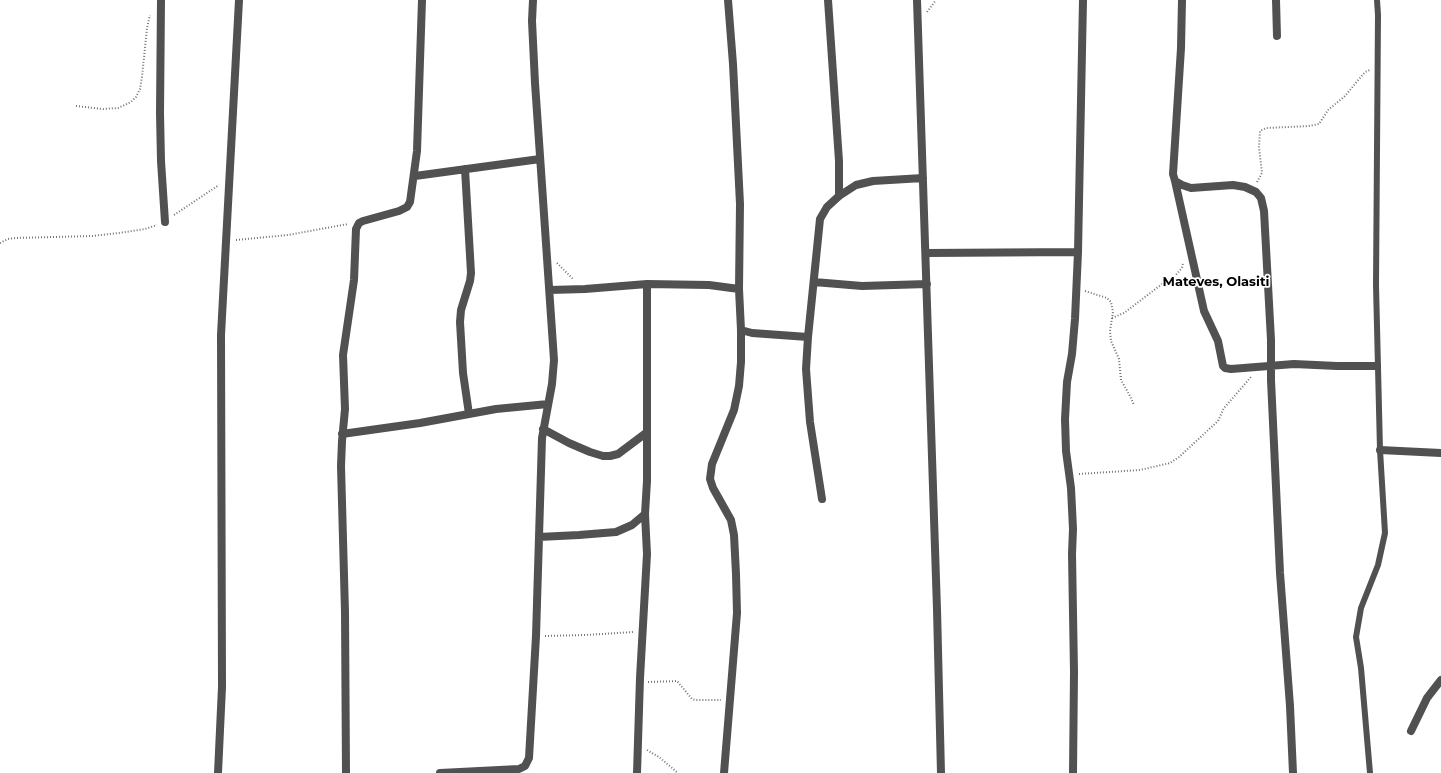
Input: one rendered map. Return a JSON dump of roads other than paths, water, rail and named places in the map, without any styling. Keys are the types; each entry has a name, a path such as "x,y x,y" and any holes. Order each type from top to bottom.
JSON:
{"street":[{"path":"161,0 160,113 161,161 165,222"},
{"path":"218,773 222,687 221,335 239,0"},
{"path":"346,773 345,612 341,466 345,401 343,356 354,280 356,229 359,223 407,207 410,202 417,151 422,0"},
{"path":"724,773 737,614 734,535 731,520 713,488 710,479 712,464 734,410 739,386 741,330 739,289 740,204 733,64 728,0"},
{"path":"828,0 839,154 839,196"},
{"path":"917,0 938,609 941,773"},
{"path":"1073,773 1073,528 1066,451 1066,396 1072,354 1078,252 1083,0"},
{"path":"1182,0 1181,48 1173,174 1204,311 1218,341 1223,366 1231,369 1294,364 1377,366"},
{"path":"1276,0 1276,36"},
{"path":"440,773 519,769 525,766 529,758 536,636 540,461 543,429 552,384 554,360 534,76 531,1"},
{"path":"414,176 540,159"},
{"path":"465,169 470,281 461,310 460,322 463,373 469,414"},
{"path":"822,499 808,401 806,369 820,219 827,207 839,196 856,185 873,181 923,178"},
{"path":"1175,181 1190,188 1233,185 1245,186 1256,192 1261,198 1264,211 1280,573 1290,698 1293,773"},
{"path":"926,253 1078,252"},
{"path":"814,282 862,286 927,284"},
{"path":"550,290 647,284 709,285 739,289"},
{"path":"637,773 640,678 647,554 645,514 647,481 647,284"},
{"path":"741,330 752,333 808,337"},
{"path":"342,434 420,423 509,407 548,404"},
{"path":"543,429 569,443 603,456 618,454 646,433"},
{"path":"1380,450 1441,453"},
{"path":"539,537 616,532 632,525 645,514"},
{"path":"1411,731 1427,698 1441,680"}],"lane":[{"path":"1370,773 1361,668 1356,637 1361,608 1378,565 1385,533 1377,366 1377,0"}],"district":[{"name":"Mateves, Olasiti","path":"1216,282"}]}
